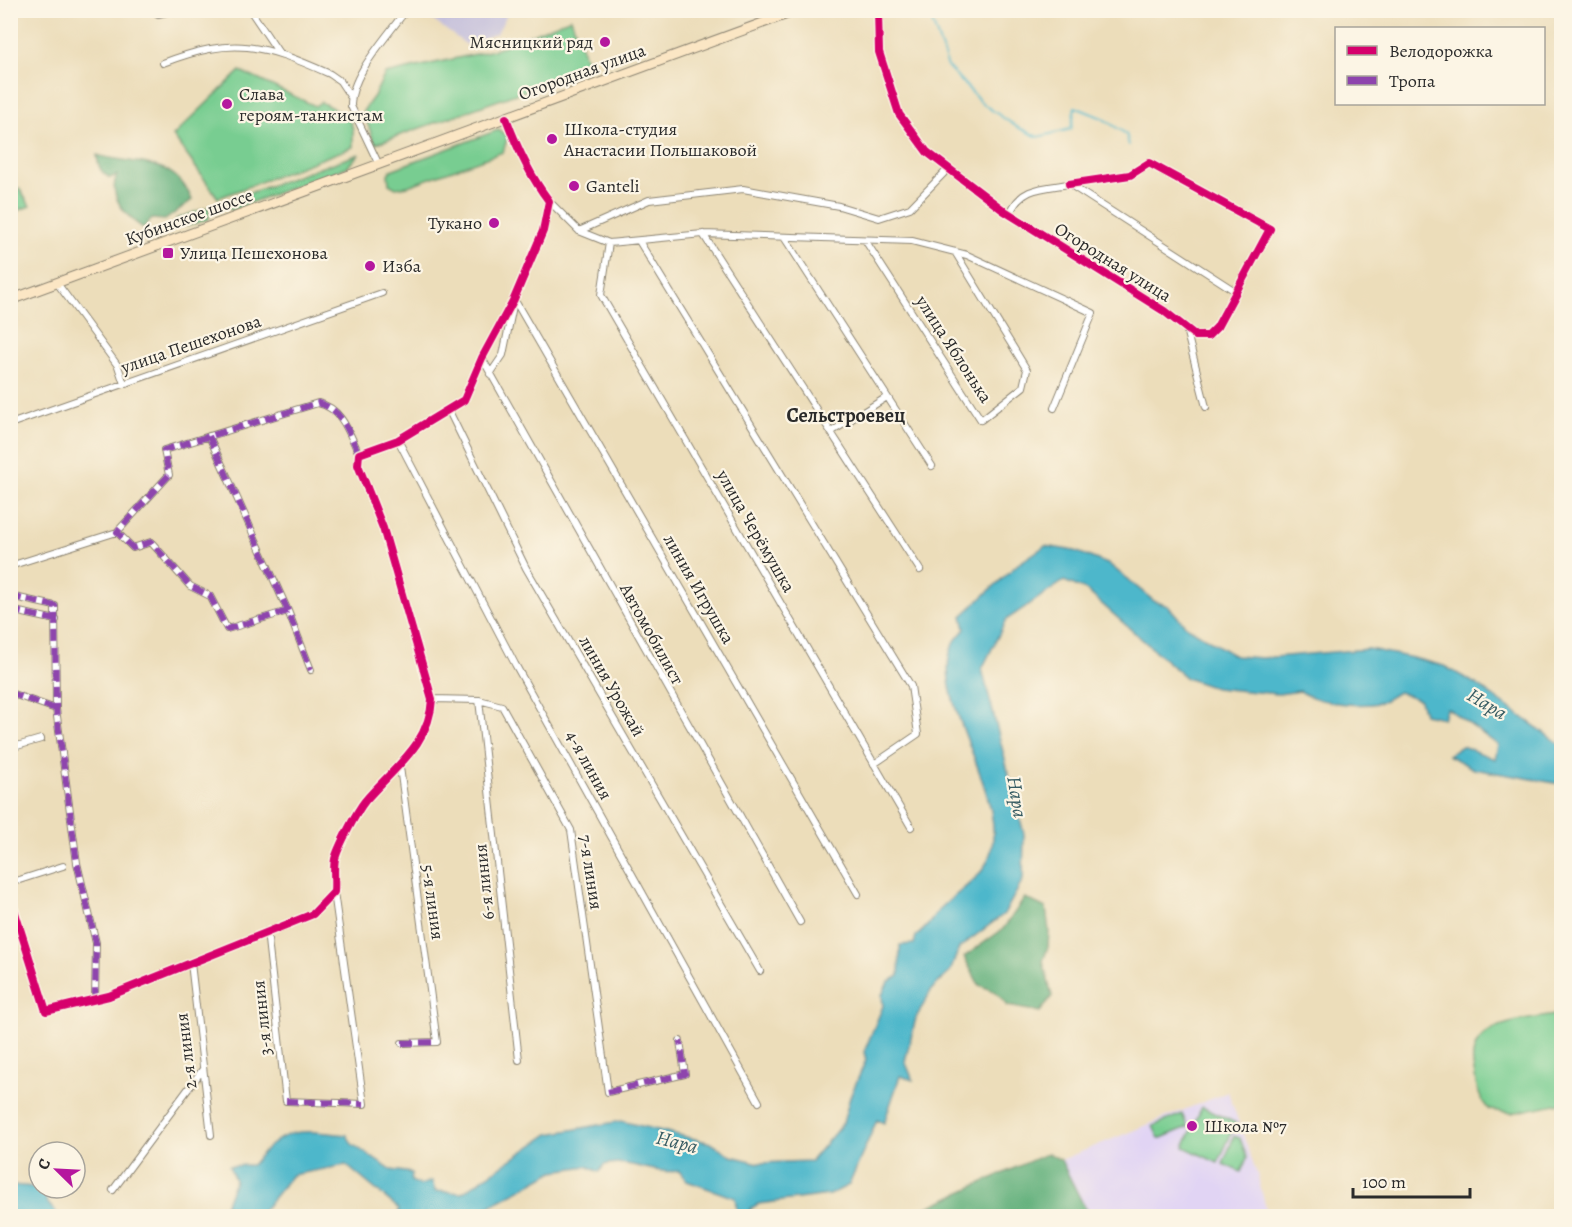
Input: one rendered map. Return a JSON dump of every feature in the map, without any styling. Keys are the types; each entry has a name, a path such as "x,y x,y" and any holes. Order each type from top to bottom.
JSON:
{"main road":[{"name":"Огородная улица","path":"379,165 798,10"},
{"name":"Кубинское шоссе","path":"10,300 379,165"}],"street":[{"path":"152,10 158,14 176,10"},
{"path":"250,10 279,54"},
{"path":"350,96 359,76 404,13 392,10"},
{"name":"Огородная улица","path":"878,10 879,52 899,114 927,152 1010,214 1164,311 1186,329"},
{"path":"163,63 196,51 227,45 256,47 330,74 340,81 350,96 351,106 379,165"},
{"path":"506,118 525,164 549,201 579,231 609,243 703,234 912,241 955,252 1093,313 1054,408"},
{"path":"1010,214 1015,201 1027,193 1068,184 1131,175 1149,163 1270,229 1217,327 1208,336 1196,336 1186,329"},
{"path":"579,231 649,200 743,189 839,207 879,218 910,208 948,169"},
{"path":"1068,184 1235,291"},
{"path":"359,454 398,440 464,400 482,358 514,299 543,231 549,201"},
{"path":"703,234 920,570"},
{"path":"784,237 932,466"},
{"name":"улица Яблонька","path":"865,240 981,420 1023,387 1027,370 955,252"},
{"path":"639,241 911,686 918,734 874,764"},
{"name":"улица Черёмушка","path":"609,243 601,295 911,827"},
{"path":"57,283 118,366 124,384"},
{"name":"улица Пешехонова","path":"10,424 382,293"},
{"path":"490,374 503,355 514,299"},
{"name":"линия Игрушка","path":"514,299 858,894"},
{"path":"1186,329 1206,407"},
{"name":"Автомобилист","path":"482,358 800,922"},
{"path":"831,432 887,397"},
{"path":"10,566 117,532 169,476 164,450 318,403 328,406 341,417 359,454 358,465 383,528 432,699 432,714 425,733 400,767 363,802 335,858 334,892 313,914 267,930 191,963 95,1000 46,1011 10,897"},
{"name":"линия Урожай","path":"448,410 526,568 760,971"},
{"path":"209,436 288,611 311,670"},
{"name":"4-я линия","path":"398,440 515,664 759,1102"},
{"path":"117,532 133,548 151,542 190,586 210,596 227,629 288,611"},
{"path":"10,596 56,606 56,709 77,863 96,943 95,1000"},
{"path":"10,610 56,620"},
{"path":"10,693 56,709"},
{"name":"7-я линия","path":"432,699 479,699 502,706 571,830 608,1092 685,1074 680,1041"},
{"name":"6-я линия","path":"479,699 519,1060"},
{"path":"10,748 41,739"},
{"name":"5-я линия","path":"400,767 436,1042 402,1043"},
{"path":"10,883 63,866"},
{"name":"3-я линия","path":"267,930 286,1101 364,1104 334,892"},
{"name":"2-я линия","path":"191,963 211,1135"},
{"path":"113,1190 203,1069"}],"shaded area":[{"path":"427,10 509,11 497,33 467,45 424,14"},
{"name":"Школа №7","path":"1228,1092 1257,1174 1268,1216 1089,1216 1061,1160"}],"green space":[{"path":"571,18 589,68 375,144 363,111 385,74 494,50"},
{"path":"240,71 315,106 321,102 348,116 353,129 353,147 218,198 173,136"},
{"path":"498,130 508,136 503,152 408,186 396,188 389,184 388,174 391,170"},
{"path":"359,154 347,167 231,210 224,202"},
{"path":"97,155 164,169 175,176 192,200 165,220 152,219 143,228 120,205 115,191 117,175 110,178 102,171"},
{"path":"19,188 30,206 11,213 11,191"},
{"path":"209,207 209,219 187,226 176,219"},
{"path":"1025,898 1046,908 1049,931 1048,947 1043,961 1052,996 1040,1012 1008,1006 996,992 979,985 964,957 1003,929"},
{"path":"1561,1014 1561,1103 1512,1113 1489,1110 1478,1092 1474,1071 1473,1054 1478,1042 1487,1032 1500,1026"},
{"path":"1202,1107 1236,1123 1218,1163 1184,1147"},
{"path":"1182,1114 1188,1127 1159,1139 1153,1126"},
{"path":"1234,1136 1240,1138 1247,1158 1241,1172 1223,1164"},
{"path":"1048,1153 1061,1160 1089,1216 908,1216"}],"water":[{"name":"Нара","path":"1045,546 1075,551 1110,565 1154,601 1168,606 1186,626 1235,656 1262,658 1369,649 1444,666 1476,684 1561,745 1561,784 1474,769 1448,755 1462,746 1495,759 1498,745 1447,708 1443,718 1424,714 1420,700 1399,692 1378,703 1349,704 1327,701 1300,691 1278,694 1215,688 1186,678 1086,590 1064,581 1006,620 982,669 1024,834 1023,880 1004,914 959,948 950,972 932,989 916,1018 905,1061 913,1080 900,1076 884,1123 877,1120 849,1185 829,1195 758,1204 750,1209 753,1216 741,1216 737,1211 735,1198 687,1181 679,1171 660,1171 613,1163 604,1165 599,1172 587,1166 554,1171 472,1216 398,1216 399,1209 346,1165 292,1175 259,1216 221,1216 235,1180 229,1166 252,1165 263,1152 283,1137 304,1132 347,1135 352,1144 391,1170 412,1173 411,1181 420,1185 432,1181 435,1191 462,1193 549,1134 621,1121 711,1143 731,1156 759,1163 811,1161 843,1123 850,1097 866,1060 864,1052 883,1006 882,995 888,982 899,976 900,945 914,944 916,936 925,929 939,910 970,884 983,869 993,844 992,816 984,785 951,693 948,666 954,643 965,629 962,616 1018,564"},
{"path":"11,1185 27,1186 27,1200 46,1200 59,1216 11,1216"}],"waterway":[{"path":"928,10 948,67 983,104 1017,127 1038,137 1071,129 1075,107 1102,118 1126,134 1129,145"}],"marked path":[{"path":"288,611 227,629 210,596 190,586 151,542 133,548 117,532 169,475 164,450 318,403 333,410 344,422 359,454"},
{"path":"209,436 288,611 311,670"},
{"path":"10,596 55,606 56,709 77,863 96,943 95,1000"},
{"path":"10,610 56,620"},
{"path":"10,693 56,709"},
{"path":"608,1092 685,1074 680,1041"},
{"path":"402,1043 437,1042"},
{"path":"286,1101 364,1104"}],"cycle path":[{"path":"878,10 879,52 899,114 927,152 1003,210 1164,311 1196,336 1208,336 1217,327 1270,229 1149,163 1130,175 1069,184"},
{"path":"10,897 46,1011 109,996 313,914 334,892 335,859 348,829 365,801 398,767 417,743 430,715 432,699 383,528 358,465 359,454 398,440 464,400 482,358 514,299 543,231 549,201 524,161 506,118"}],"place":[{"name":"Мясницкий ряд","path":"605,42"},
{"name":"Слава героям-танкистам","path":"227,104"},
{"name":"Школа-студия Анастасии Польшаковой","path":"552,139"},
{"name":"Ganteli","path":"574,186"},
{"name":"Тукано","path":"494,223"},
{"name":"Улица Пешехонова","path":"168,253"},
{"name":"Изба","path":"370,266"},
{"name":"Школа №7","path":"1192,1126"}],"district":[{"name":"Сельстроевец","path":"846,415"}]}
